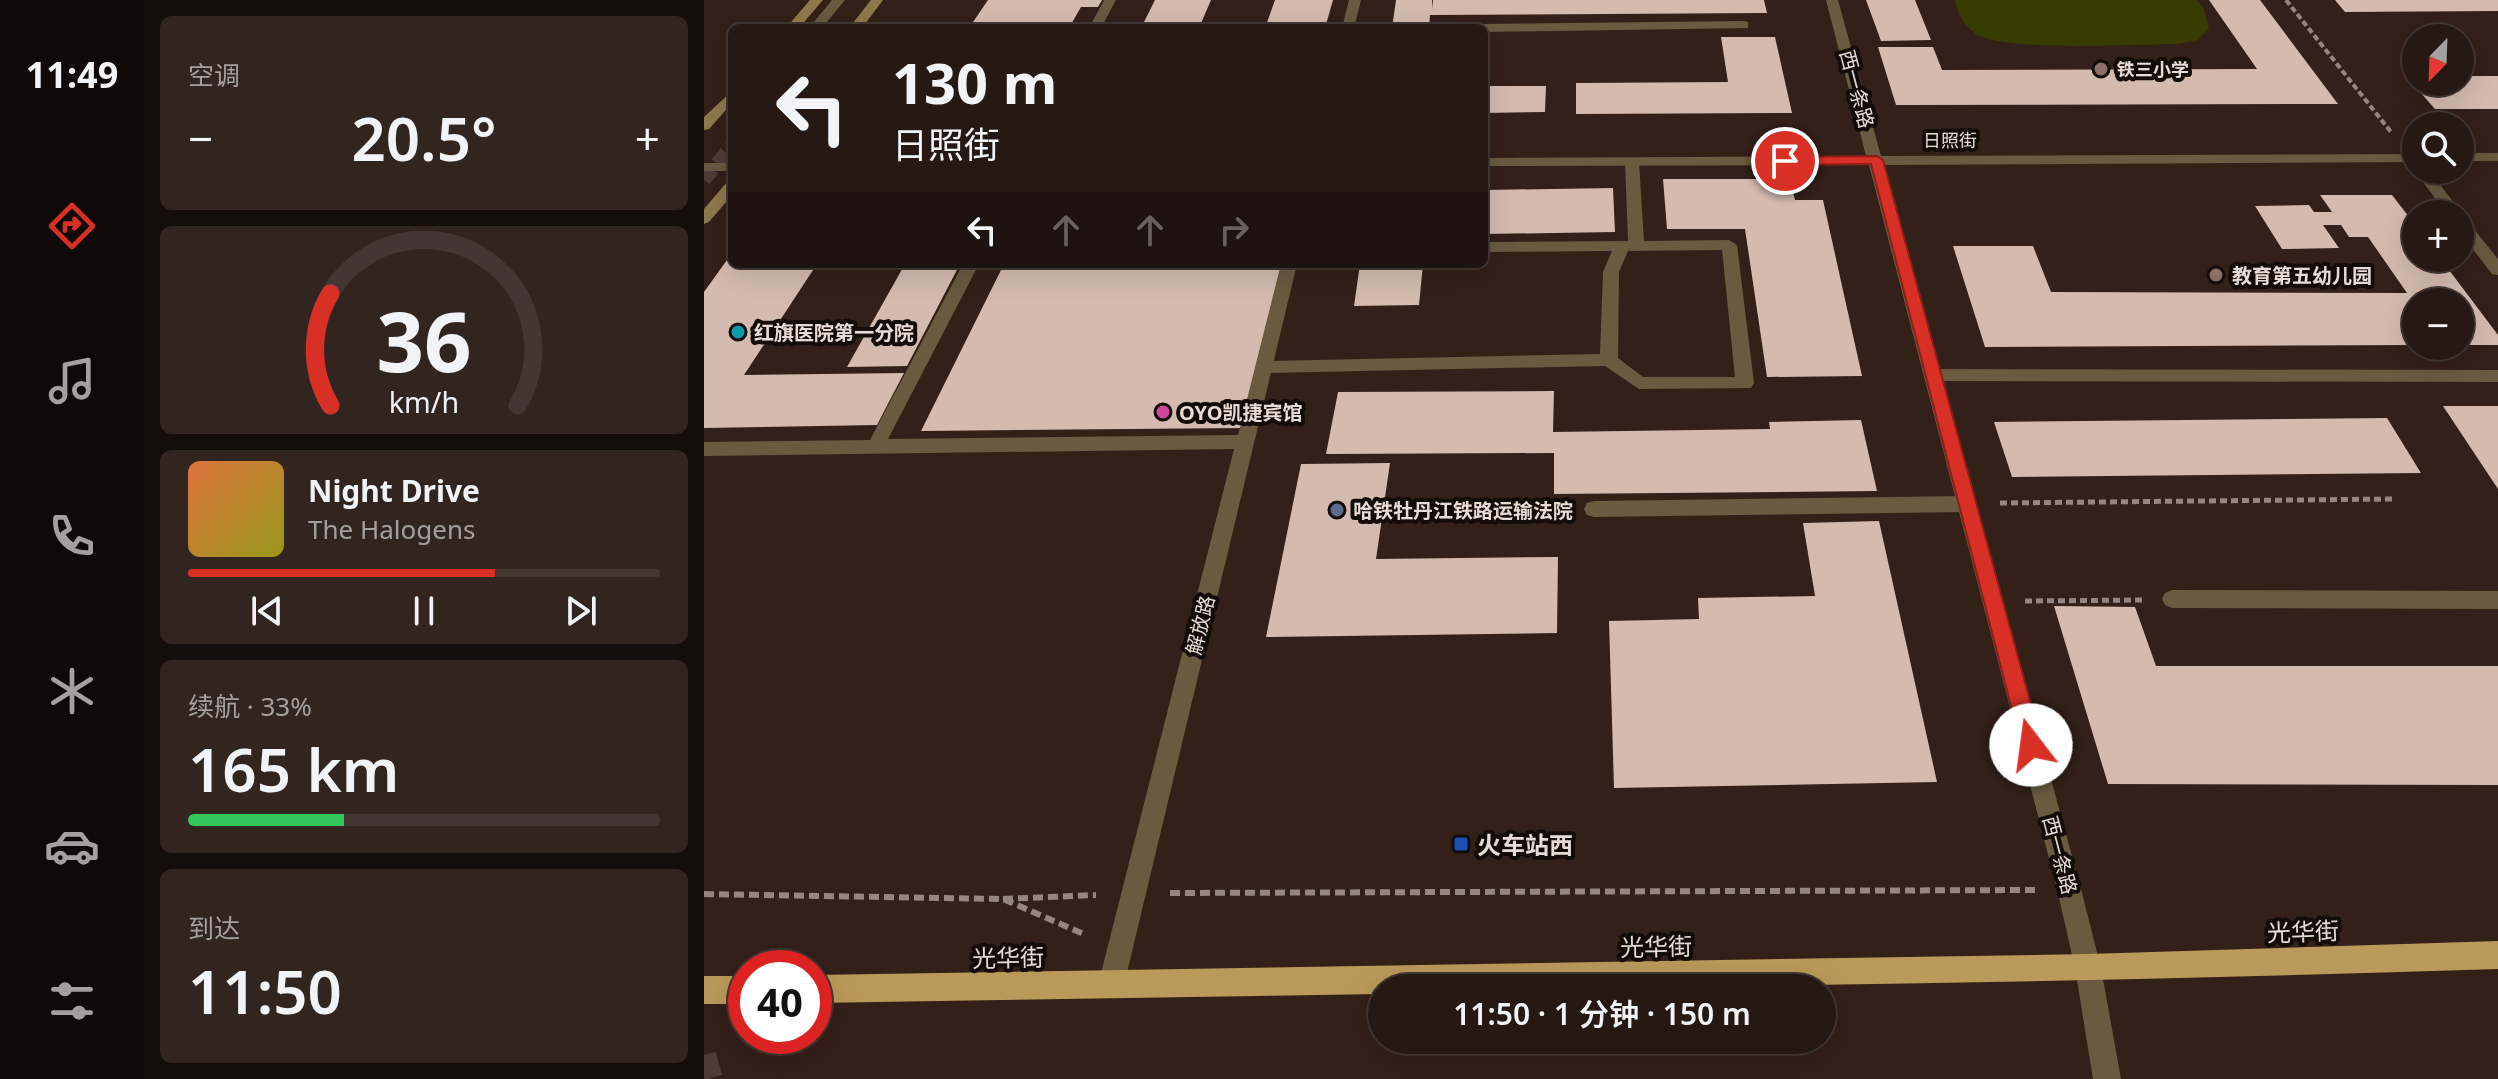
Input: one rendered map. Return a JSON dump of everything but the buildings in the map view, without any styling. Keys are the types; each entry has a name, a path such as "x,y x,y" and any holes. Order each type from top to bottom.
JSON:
{"highway":[{"name":"光华街","path":"832,989 2088,968 2498,955"},
{"path":"704,990 728,990"}],"main road":[{"path":"796,24 817,0"},
{"path":"858,24 877,0"},
{"path":"704,126 728,99"},
{"path":"704,219 728,190"}],"street":[{"path":"818,24 839,0"},
{"path":"831,24 851,0"},
{"path":"1097,24 1110,0"},
{"path":"1349,24 1355,0"},
{"name":"西一条路","path":"1832,0 2069,889 2088,968 2107,1079"},
{"path":"1488,28 1743,25"},
{"path":"2474,157 2498,157"},
{"name":"日照街","path":"1488,162 2402,162"},
{"path":"1609,360 1611,272 1629,246 1632,162"},
{"path":"704,167 728,167"},
{"path":"2474,239 2498,270"},
{"path":"1264,367 1609,360 1639,383 1745,383 1729,245 1488,247"},
{"path":"875,447 969,268"},
{"name":"解放路","path":"1111,985 1288,268"},
{"path":"1933,375 2498,376"},
{"path":"704,449 1245,442"},
{"path":"1594,509 1967,504"},
{"path":"2172,599 2498,600"}],"path":[{"path":"2286,0 2402,145"},
{"path":"1967,504 2396,499"},
{"path":"1993,601 2172,599"},
{"path":"704,894 1003,899 1134,893 2069,889"},
{"path":"1003,899 1090,936 1111,985"}],"shaded area":[{"path":"1955,0 2196,0 2204,9 2209,28 2198,40 2178,44 2017,44 1973,32 1962,20"}],"tunnel":[{"path":"704,180 728,150"},
{"path":"704,1055 711,1079"}],"place":[{"name":"铁三小学","path":"2101,69"},
{"name":"教育第五幼儿园","path":"2216,275"},
{"name":"红旗医院第一分院","path":"738,332"},
{"name":"OYO凯捷宾馆","path":"1163,412"},
{"name":"哈铁牡丹江铁路运输法院","path":"1337,510"},
{"name":"火车站西","path":"1461,844"}],"route":[{"path":"1785,161 1877,160 2031,745"}]}
